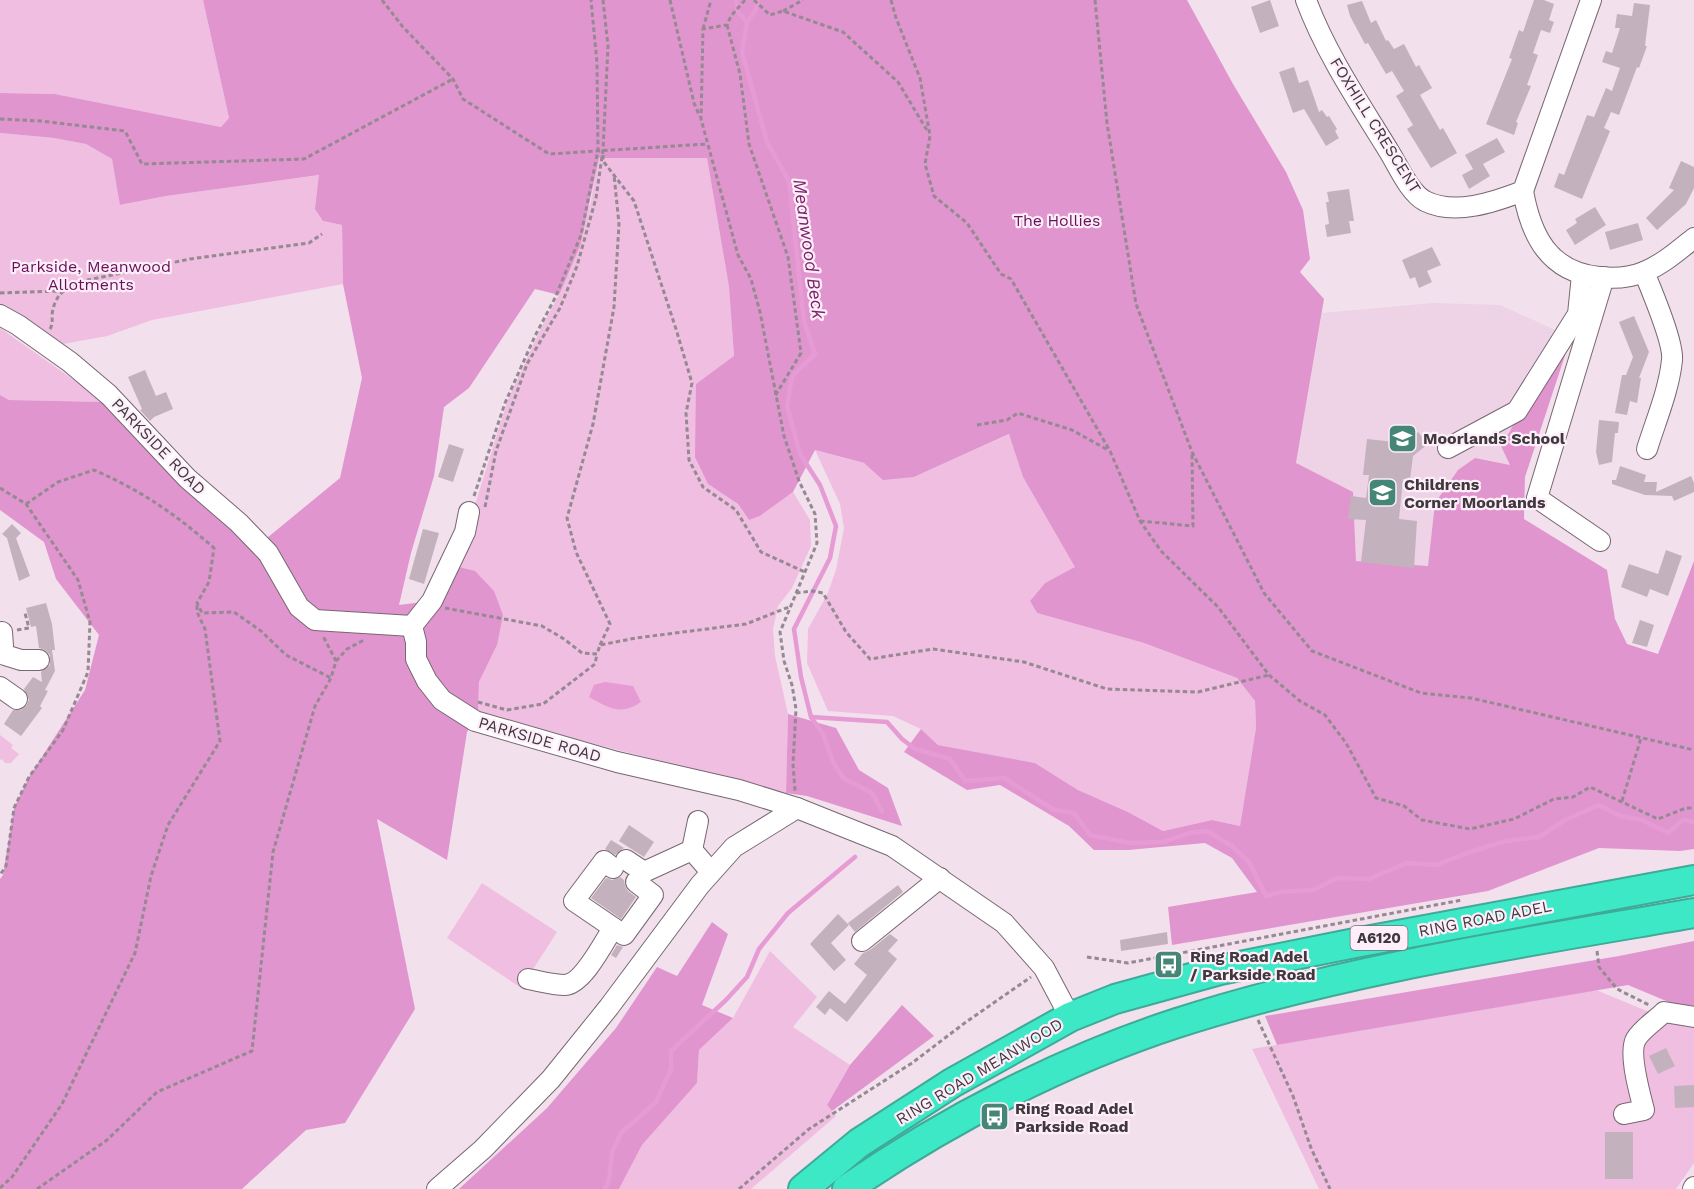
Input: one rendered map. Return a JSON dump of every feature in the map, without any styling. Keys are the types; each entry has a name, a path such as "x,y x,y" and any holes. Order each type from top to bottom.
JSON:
{"highway":[{"name":"RING ROAD ADEL","path":"1070,1017 1115,999 1220,970 1355,942 1694,880"},
{"name":"RING ROAD ADEL","path":"1113,1047 1175,1024 1300,987 1445,957 1694,913"},
{"name":"RING ROAD MEANWOOD","path":"803,1189 860,1143 952,1083 1070,1017"},
{"name":"RING ROAD MEANWOOD","path":"847,1189 884,1163 973,1110 1113,1047"}],"street":[{"name":"FOXHILL CRESCENT","path":"1306,0 1315,24 1359,103 1411,186 1423,200 1442,207 1462,207 1498,200 1523,191"},
{"path":"1591,0 1523,191 1532,227 1545,250 1564,267 1582,275 1604,278 1625,278 1644,272 1672,255 1694,237"},
{"path":"1644,272 1658,306 1673,357 1647,449"},
{"path":"1448,448 1516,411 1578,314 1582,275"},
{"path":"1600,541 1537,498 1604,278"},
{"name":"PARKSIDE ROAD","path":"0,315 70,362 109,395 187,478 240,523 268,553 299,607 315,620"},
{"path":"315,620 412,627 432,602 476,513"},
{"name":"PARKSIDE ROAD","path":"412,627 416,642 416,659 427,681 442,700 475,721 617,762 731,788 796,808 892,846 1004,922 1044,968 1070,1017"},
{"path":"4,647 21,660 39,660"},
{"path":"0,687 17,699"},
{"path":"438,1189 483,1149 551,1079 711,872 734,847 796,808"},
{"path":"692,850 698,821"},
{"path":"692,850 711,872"},
{"path":"640,877 692,850"},
{"path":"604,861 616,861 640,877 653,895 624,935 574,901 604,861"},
{"path":"862,941 940,878"},
{"path":"528,979 566,985 574,982 583,974 613,928"},
{"path":"1624,1114 1644,1110 1633,1054 1638,1036 1664,1012 1694,1017"}],"path":[{"path":"382,0 403,27 453,79 463,99 549,154 707,144"},
{"path":"591,0 597,63 600,150 603,161 634,201 692,383 686,413 689,460 704,487 736,510 761,552 805,572"},
{"path":"476,513 486,504 496,451 527,364 560,308 577,266 596,198 608,46 603,0"},
{"path":"670,0 694,103 701,119 738,255 751,279 760,312 784,436 815,514 817,543 780,632 784,661 792,685 796,709 793,765 796,808"},
{"path":"701,119 703,29 711,0"},
{"path":"745,0 731,16 727,26 740,74 749,144 788,257 801,354 775,396"},
{"path":"754,0 770,15 803,0"},
{"path":"891,0 920,78 930,136 925,164 934,196 967,223 1001,274 1011,279 1110,451 1140,521 1161,550 1218,607 1269,675 1300,701 1325,715 1346,742 1376,798 1404,806 1422,820 1470,829 1514,819 1554,800 1573,797 1590,787 1658,819 1686,808 1694,808"},
{"path":"1095,0 1107,123 1136,304 1192,452 1264,593 1312,651 1421,693 1471,698 1694,750"},
{"path":"783,11 843,32 898,82 930,136"},
{"path":"703,29 727,26"},
{"path":"0,118 125,131 142,164 304,159 453,79"},
{"path":"476,513 505,403 555,298 581,235 600,150"},
{"path":"469,699 507,710 543,704 595,663 610,624 576,552 567,518 593,424 614,307 619,224 613,172"},
{"path":"42,342 52,325 56,298 68,287 78,282 190,259 309,243 322,234"},
{"path":"0,293 63,291"},
{"path":"977,425 1007,420 1018,413 1072,430 1110,451"},
{"path":"1140,521 1193,526 1192,452"},
{"path":"0,1188 12,1177 62,1104 135,953 151,876 168,825 220,741 205,629 197,612 197,603 209,582 214,548 181,519 130,486 94,470 58,482 26,504"},
{"path":"796,593 813,591 823,593 846,632 870,659 933,650 1024,662 1107,689 1198,692 1269,675"},
{"path":"447,597 443,608 542,626 582,653 597,654"},
{"path":"197,603 202,613 234,612 261,631 286,655 331,678"},
{"path":"600,645 636,638 746,624 789,607"},
{"path":"4,647 29,628 25,613"},
{"path":"37,1189 107,1140 157,1092 252,1051 273,852 315,706 331,678 336,661 315,620"},
{"path":"1622,801 1641,738"},
{"path":"1593,930 1599,967 1617,989 1664,1012"},
{"path":"739,1189 809,1129 912,1063 1044,968"},
{"path":"1258,1020 1293,1096 1311,1148 1330,1189"}],"shaded area":[{"name":"Moorlands School","path":"1433,303 1500,305 1562,333 1509,433 1500,444 1510,465 1435,503 1428,567 1356,561 1353,492 1296,464 1322,313"},
{"path":"605,682 633,686 641,702 627,709 615,709 589,697 594,685"}],"green space":[{"path":"0,0 203,0 229,118 221,127 55,94 0,93"},
{"name":"The Hollies","path":"203,0 1187,0 1233,84 1286,172 1303,210 1310,259 1300,272 1324,299 1296,463 1353,492 1356,561 1428,566 1435,503 1458,470 1475,458 1510,465 1500,444 1573,331 1525,477 1524,519 1607,570 1615,619 1627,644 1658,654 1694,561 1694,849 1680,851 1599,848 1488,891 1172,945 1168,907 1257,892 1232,858 1205,843 1128,850 1094,850 1069,826 1000,785 967,790 904,752 921,729 938,745 1035,763 1078,790 1128,812 1163,831 1212,820 1240,826 1256,728 1255,701 1237,678 1144,643 1037,613 1030,601 1045,583 1075,567 1023,477 1009,434 914,477 883,480 864,463 815,450 793,492 760,516 749,520 738,504 708,484 695,457 696,384 734,356 729,287 707,158 599,158 580,246 559,295 535,289 469,388 444,407 434,476 411,553 399,605 438,600 455,566 475,571 494,591 503,615 497,645 479,682 478,714 467,732 447,860 377,819 415,1009 345,1123 306,1130 242,1189 0,1189 0,879 3,875 14,808 29,777 85,690 99,635 56,579 44,542 0,510 0,395 9,400 105,402 170,470 250,547 267,538 340,478 362,378 343,284 342,225 323,221 315,209 319,175 166,196 120,205 112,159 86,144 54,138 0,133 0,93 55,94 221,127 229,118"},
{"name":"Parkside, Meanwood Allotments","path":"0,133 54,138 86,144 112,159 121,205 166,196 320,175 323,221 342,225 343,284 152,320 107,336 63,344 0,308"},
{"path":"598,157 707,158 729,287 734,357 696,384 708,484 738,504 749,520 760,516 793,492 810,520 811,546 792,588 778,606 773,629 775,656 788,714 786,793 478,714 479,682 497,645 455,566 480,510 474,508 507,402 559,295 591,201"},
{"path":"0,328 105,402 9,400 0,395"},
{"path":"1010,434 1023,477 1076,567 1045,583 1030,601 1037,613 1144,643 1237,678 1255,701 1256,728 1240,826 1212,820 1163,831 1128,812 1078,790 1035,763 938,745 921,729 893,716 828,711 807,663 808,629 827,595 836,570 844,528 840,504 815,450 914,477"},
{"path":"788,714 836,728 859,770 888,788 902,826 807,796 786,793"},
{"path":"0,735 13,745 11,748 19,754 11,763 0,760"},
{"path":"482,883 557,932 521,988 447,938"},
{"path":"712,922 728,934 702,1005 733,1018 699,1050 697,1083 642,1145 619,1189 459,1189 547,1108 616,1028 657,967 677,976"},
{"path":"1694,941 1694,1006 1671,1003 1628,985 1277,1045 1265,1016 1619,956"},
{"path":"770,951 817,997 793,1027 850,1065 827,1105 836,1116 751,1189 619,1189 642,1145 697,1083 699,1050 733,1018"},
{"path":"1596,990 1671,1021 1694,1025 1694,1163 1676,1189 1319,1189 1252,1049"},
{"path":"902,1005 934,1036 832,1111 827,1105 850,1065"}],"building":[{"path":"1270,0 1279,26 1260,33 1251,7"},
{"path":"1534,0 1544,0 1554,4 1549,20 1554,22 1550,33 1541,30 1533,53 1538,55 1527,85 1531,86 1516,122 1518,123 1514,135 1486,124 1512,59 1509,58 1519,30 1523,32"},
{"path":"1362,1 1371,23 1376,20 1386,41 1388,40 1394,49 1404,44 1416,67 1419,65 1432,88 1420,95 1440,130 1443,128 1457,153 1431,168 1407,129 1413,125 1396,96 1404,91 1392,71 1386,74 1368,43 1365,44 1350,16 1347,5"},
{"path":"1634,3 1650,5 1645,46 1647,46 1619,115 1611,112 1604,128 1610,131 1582,199 1554,187 1559,173 1564,175 1587,115 1594,117 1606,88 1612,91 1620,68 1602,62 1606,51 1612,53 1620,28 1615,28 1617,14 1632,16"},
{"path":"1294,67 1299,83 1308,80 1319,112 1322,110 1327,117 1329,116 1337,129 1335,131 1339,138 1326,146 1304,109 1293,113 1279,72"},
{"path":"1497,138 1505,152 1483,164 1490,176 1469,189 1462,175 1473,169 1465,155"},
{"path":"1681,161 1694,167 1694,188 1686,204 1657,230 1646,218 1674,190 1669,188"},
{"path":"1349,189 1354,221 1349,221 1351,233 1327,237 1325,225 1329,224 1326,202 1329,202 1327,192"},
{"path":"1595,207 1606,225 1575,245 1566,230 1577,223 1575,219"},
{"path":"1638,223 1643,240 1610,250 1605,232"},
{"path":"1432,247 1441,265 1427,271 1432,282 1419,288 1415,277 1410,279 1402,260"},
{"path":"1634,316 1649,352 1639,378 1641,378 1637,403 1630,401 1627,415 1615,413 1622,375 1626,375 1633,357 1619,322"},
{"path":"145,370 156,396 166,392 173,409 150,421 140,410 142,409 128,377"},
{"path":"1599,420 1619,422 1618,433 1615,433 1612,462 1599,465 1596,452"},
{"path":"1418,432 1428,444 1413,456 1410,480 1403,479 1399,519 1417,521 1414,568 1361,562 1366,520 1348,519 1351,496 1366,498 1369,475 1363,475 1367,439 1404,443"},
{"path":"449,444 464,449 453,482 438,477"},
{"path":"1620,466 1646,475 1644,482 1657,482 1656,492 1691,476 1694,492 1674,501 1672,496 1645,495 1612,484 1612,480 1616,480"},
{"path":"12,524 21,533 16,538 30,576 19,581 7,538 2,534"},
{"path":"423,529 439,533 424,584 409,579"},
{"path":"1666,550 1682,556 1668,596 1650,589 1647,597 1621,587 1629,564 1658,574"},
{"path":"46,603 52,624 55,671 45,690 48,691 40,706 42,708 21,736 4,724 13,710 21,710 26,706 29,700 24,689 33,677 42,682 41,672 50,665 50,655 39,648 36,626 31,627 26,608"},
{"path":"1640,620 1654,625 1647,647 1632,643"},
{"path":"629,825 654,842 644,857 619,841"},
{"path":"611,840 624,848 615,855 605,849"},
{"path":"620,877 624,880 628,891 636,897 621,919 591,898 606,878 612,880"},
{"path":"898,885 903,892 855,932 848,923"},
{"path":"838,914 849,925 831,943 846,960 834,971 810,944"},
{"path":"1167,932 1168,944 1121,951 1120,940"},
{"path":"890,934 898,940 888,951 897,959 847,1022 830,1008 825,1015 816,1007 829,991 845,1004 867,975 854,964 863,953"},
{"path":"617,945 623,947 616,958 611,955"},
{"path":"1666,1048 1675,1066 1658,1074 1649,1056"},
{"path":"1694,1085 1694,1107 1675,1108 1674,1086"},
{"path":"1605,1132 1633,1132 1633,1179 1605,1179"}],"waterway":[{"name":"Meanwood Beck","path":"736,0 738,12 747,22 742,52 767,142 789,181 804,321 815,354 792,376 787,406 800,454 820,485 836,526 830,558 794,629 801,677 811,717 823,734 833,762 843,778 872,793 882,811"},
{"path":"747,22 755,11 758,0"},
{"path":"811,717 887,722 902,739 915,749 950,759 965,781 1004,778 1054,810 1074,813 1090,835 1130,843 1164,842 1189,833 1207,831 1232,846 1249,862 1266,896 1280,892 1314,890 1337,878 1369,879 1407,863 1436,865 1506,841 1539,837 1565,820 1599,805 1620,816 1642,820 1668,833 1683,820 1694,822"},
{"name":"Meanwood Beck","path":"605,1189 609,1180 612,1152 621,1133 656,1102 671,1069 671,1051 726,1000 747,977 759,949 788,913 855,857"}],"place":[{"name":"Moorlands School","path":"1402,438"},
{"name":"Childrens Corner Moorlands","path":"1383,493"},
{"name":"Ring Road Adel / Parkside Road","path":"1169,965"},
{"name":"Ring Road Adel Parkside Road","path":"994,1117"}]}
